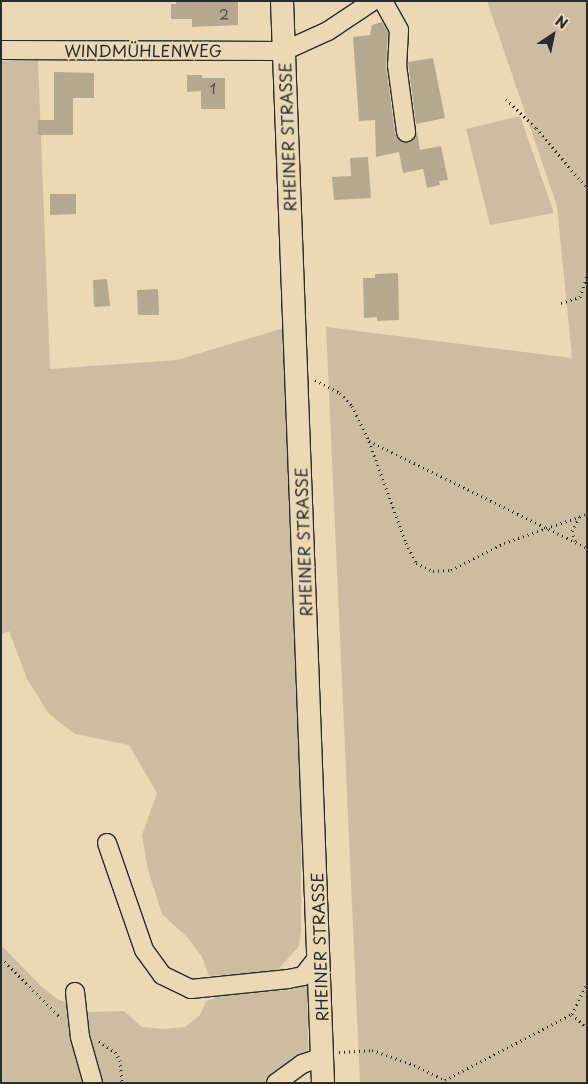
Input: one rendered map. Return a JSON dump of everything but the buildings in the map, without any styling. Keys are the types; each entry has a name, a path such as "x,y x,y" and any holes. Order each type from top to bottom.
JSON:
{"main road":[{"name":"RHEINER STRASSE","path":"282,1 320,954 323,1083"}],"street":[{"path":"284,51 328,32 373,1"},
{"path":"383,1 398,30 397,65 406,132"},
{"name":"WINDMÜHLENWEG","path":"1,50 284,51"},
{"path":"107,843 144,950 162,976 191,989 288,980 304,976 320,954"},
{"path":"75,992 80,1037 93,1083"},
{"path":"276,1083 302,1064 322,1057"}],"path":[{"path":"506,99 536,128 587,188"},
{"path":"561,303 580,297 587,276"},
{"path":"297,378 313,379 340,393 352,406 369,440 406,543 416,563 433,571 450,570 504,543 587,514"},
{"path":"369,440 587,548"},
{"path":"576,541 572,531 580,517"},
{"path":"1,958 80,1037 97,1040 115,1052 120,1060 122,1083"},
{"path":"322,1057 338,1052 372,1050 414,1065 445,1080 572,1014 587,983"},
{"path":"572,1014 587,1028"}],"shaded area":[{"path":"487,1 587,1 587,1083 360,1083 326,327 572,358 557,206"},
{"path":"38,60 50,369 177,360 287,327 301,817 301,931 299,946 275,973 209,976 202,957 188,938 162,914 148,870 142,835 157,793 129,745 75,734 49,714 27,679 9,631 1,635 1,61"},
{"path":"520,116 554,213 490,225 466,129"},
{"path":"1,945 41,986 57,999 66,1002 87,1083 1,1083"},
{"path":"307,984 308,1050 300,1059 264,1083 98,1083 84,1017 89,1012 124,1011 142,1027 163,1029 185,1027 200,1015 206,1001 226,994 291,990"}]}
